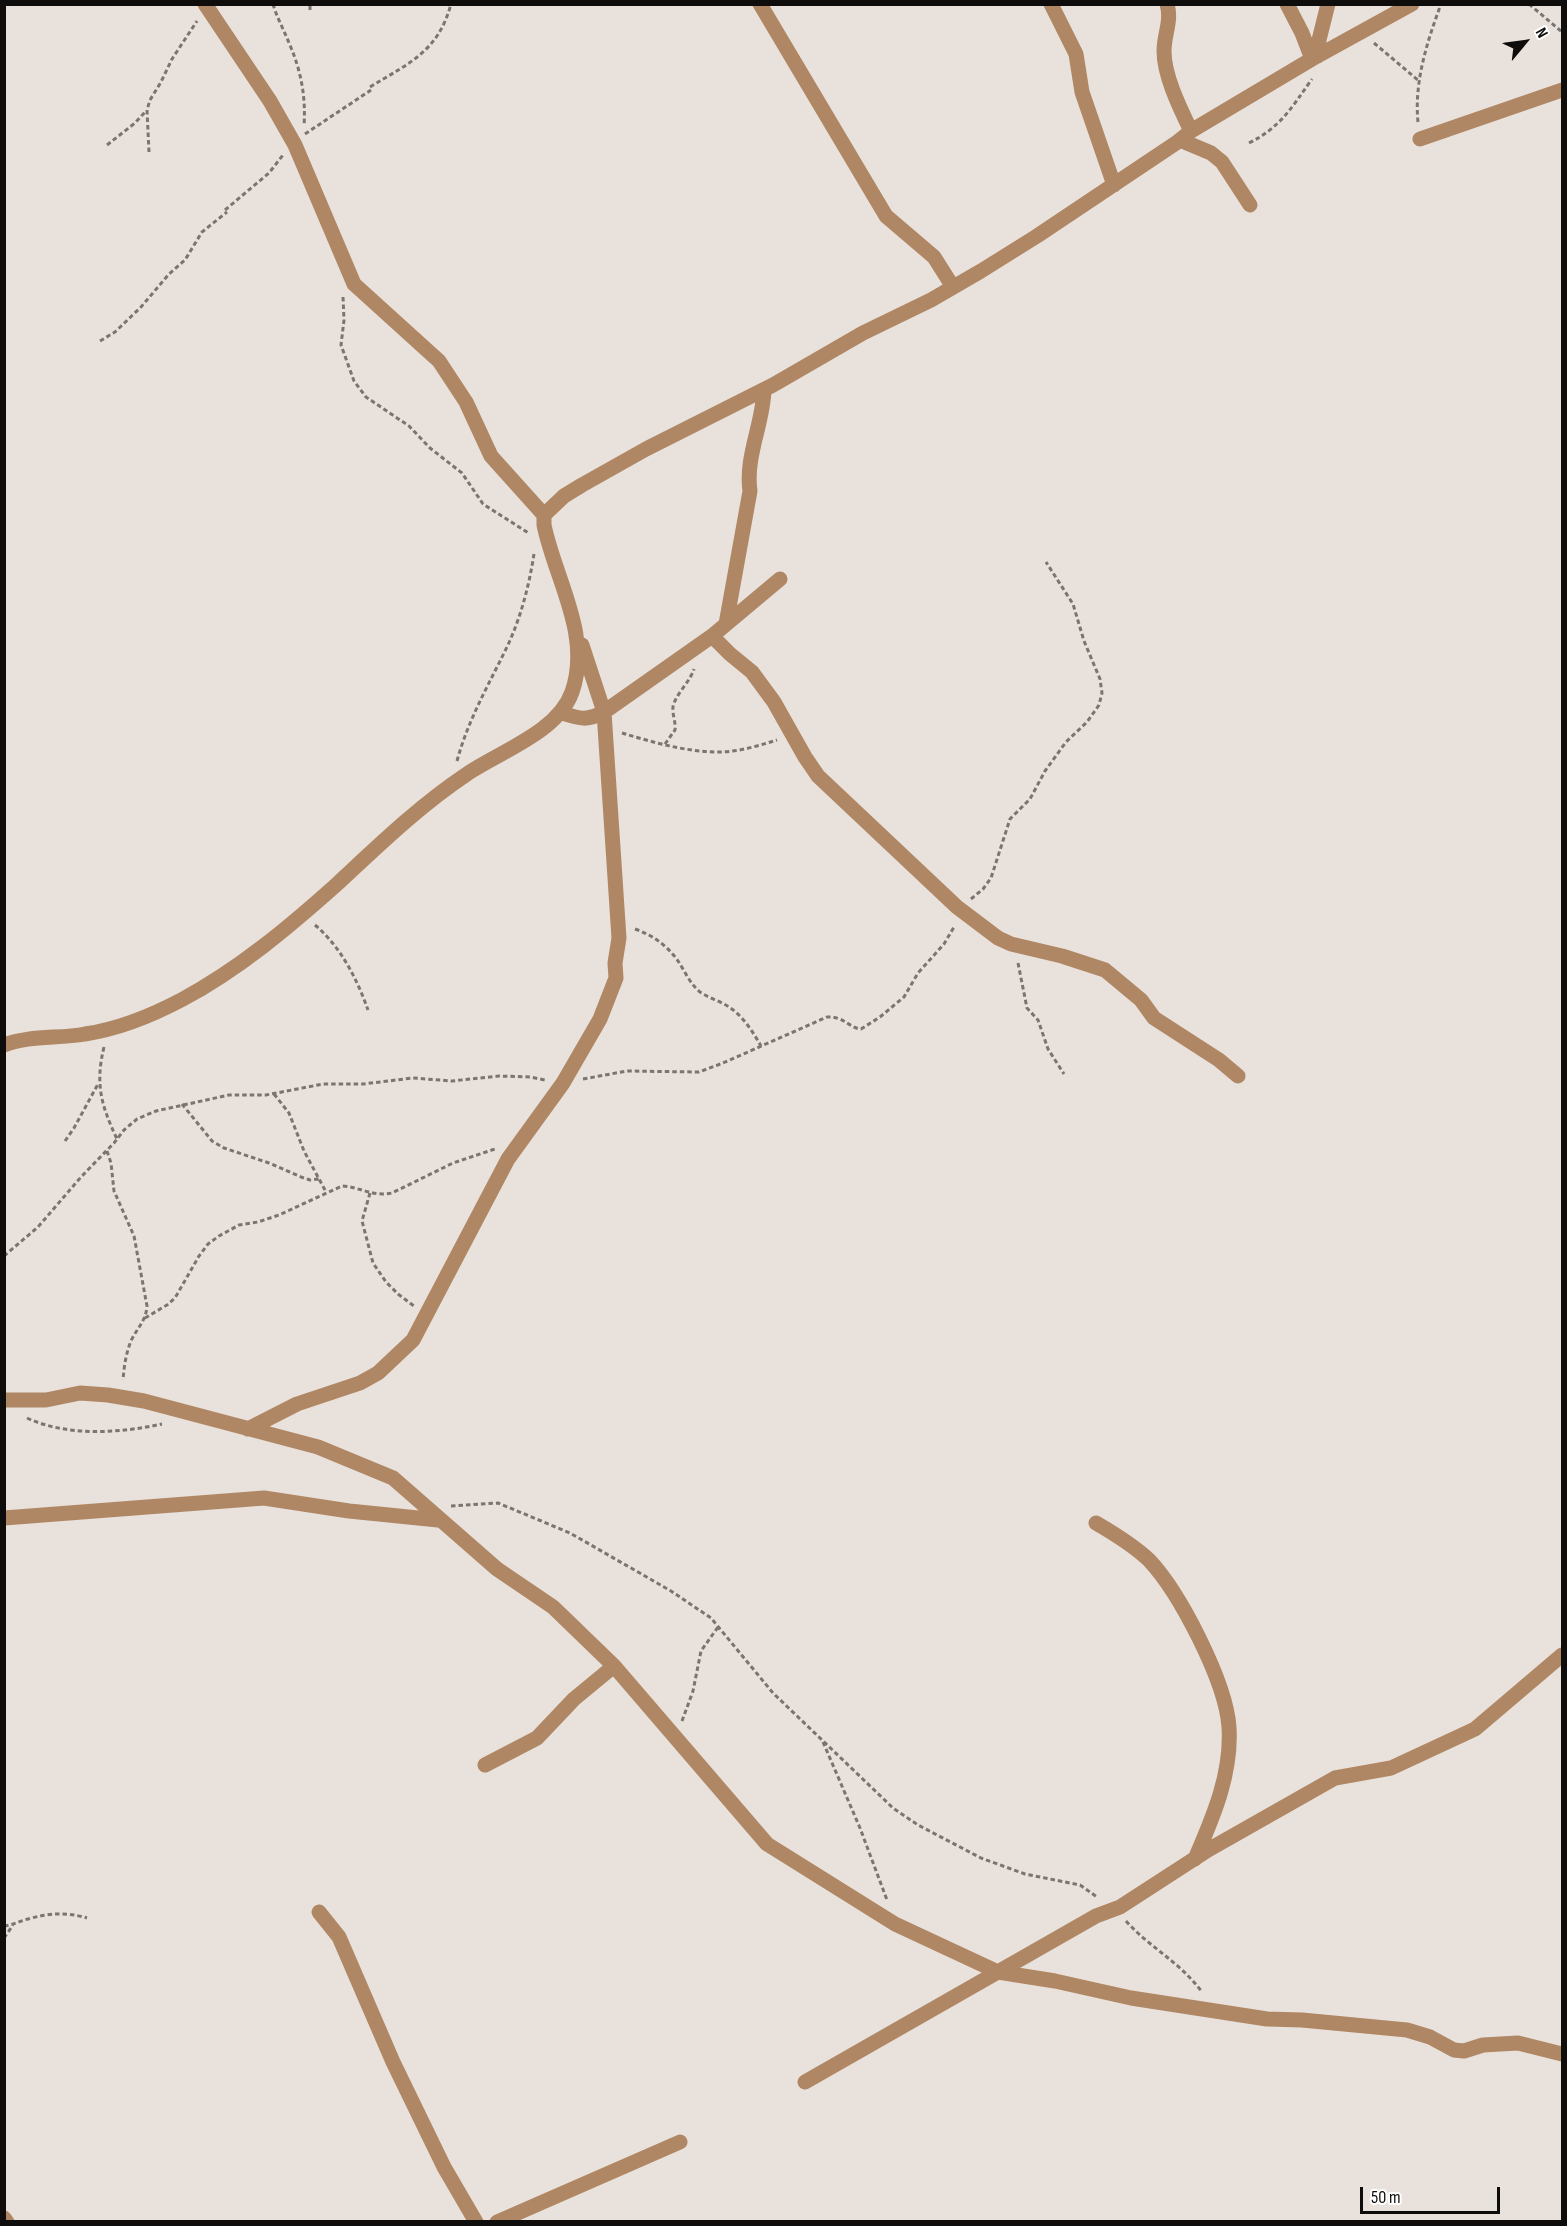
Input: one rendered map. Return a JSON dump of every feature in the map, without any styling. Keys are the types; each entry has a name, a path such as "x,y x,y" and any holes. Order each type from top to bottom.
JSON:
{"street":[{"path":"760,4 886,216 934,257 953,287"},
{"path":"1051,4 1076,54 1082,92 1114,185"},
{"path":"1167,4 1169,28 1164,52 1186,135 1222,162 1250,205"},
{"path":"1287,4 1302,33 1318,56"},
{"path":"1318,56 1319,40 1328,4"},
{"path":"544,515 564,496 646,449 764,390 863,333 953,287 1037,236 1186,135 1318,56 1412,4"},
{"path":"202,11 270,101 295,145 354,284 439,361 466,402 491,456 544,515 543,540 604,712 619,925 616,978 600,1019 563,1083 508,1159 413,1340 378,1373 360,1383 297,1404 248,1429"},
{"path":"1420,139 1563,90"},
{"path":"726,624 750,491 748,477 750,463 764,407 764,390"},
{"path":"562,713 576,718 591,719 604,712 712,636 780,579"},
{"path":"4,1045 31,1039 106,1031 142,1018 183,999 234,968 302,914 404,821 451,785 526,740 562,713 577,676 578,650 575,626"},
{"path":"712,636 753,672 774,702 805,758 818,776 959,908 998,938 1025,948 1062,956 1105,970 1142,1000 1154,1018 1219,1060 1238,1076"},
{"path":"4,1400 46,1400 80,1393 144,1401 318,1447 393,1478 496,1569 553,1607 614,1666 767,1844 896,1924 998,1972 1054,1981 1131,1998 1214,2011 1285,2021 1302,2020 1407,2030 1430,2037 1454,2050 1464,2051 1483,2045 1518,2043 1563,2054"},
{"path":"4,1518 264,1498 349,1511 438,1520"},
{"path":"1096,1523 1135,1548 1149,1560 1169,1586 1190,1620 1221,1693 1229,1727 1227,1771 1214,1815 1195,1859"},
{"path":"805,2082 1095,1916 1112,1909 1335,1778 1391,1768 1475,1729 1563,1655"},
{"path":"484,1765 537,1738 574,1699 614,1666"},
{"path":"319,1912 339,1936 393,2062 438,2157 476,2222"},
{"path":"497,2222 680,2142"}],"path":[{"path":"273,4 302,80 305,107 303,137"},
{"path":"310,4 310,10"},
{"path":"370,87 420,55 436,40 447,22 451,4"},
{"path":"1420,139 1417,93 1441,4"},
{"path":"1529,4 1563,32"},
{"path":"148,152 147,110 150,100 202,11"},
{"path":"1361,33 1419,81"},
{"path":"1249,142 1264,135 1284,119 1315,75 1321,63 1318,56"},
{"path":"107,145 135,123 147,110"},
{"path":"100,341 115,332 141,307 168,274 185,260 202,232 227,212"},
{"path":"342,290 344,320 341,345 354,381 361,392 409,426 430,448 462,473 483,504 507,521 543,540 517,623 468,729 451,785"},
{"path":"4,1256 38,1227 124,1130 137,1119 156,1111 229,1095 274,1094 323,1084 363,1084 413,1078 452,1081 485,1077 530,1077 563,1083 627,1071 699,1072 827,1017 845,1020 858,1030 880,1017 903,997 918,973 944,944 951,934 959,908 983,889 995,868 1010,819 1030,799 1045,771 1066,742 1087,722 1099,705 1102,693 1100,679 1084,641 1073,604 1046,562"},
{"path":"665,744 675,730 673,708 693,673 696,647"},
{"path":"605,729 698,751 717,752 747,748 793,735"},
{"path":"302,914 329,939 341,955 359,986 368,1010"},
{"path":"619,925 646,933 664,945 676,958 691,982 701,992 729,1007 737,1014 761,1046"},
{"path":"1025,948 1018,968 1024,985 1025,1003 1038,1020 1048,1048 1064,1074"},
{"path":"106,1031 99,1082 104,1109 117,1139"},
{"path":"64,1141 74,1128 99,1082"},
{"path":"274,1094 288,1113 326,1192"},
{"path":"182,1104 200,1128 218,1144 301,1177 310,1180 319,1179"},
{"path":"145,1318 175,1298 208,1244 238,1225 258,1222 279,1215 342,1186 353,1186 381,1195 392,1192 453,1163 503,1146 526,1133"},
{"path":"107,1151 111,1163 114,1191 130,1226 138,1253 147,1306 145,1318 130,1344 121,1397"},
{"path":"370,1193 362,1221 373,1263 398,1294 411,1305 428,1313"},
{"path":"24,1416 54,1427 74,1431 92,1431 152,1426 193,1415"},
{"path":"425,1508 498,1503 570,1533 694,1605 718,1627 773,1693 893,1808 981,1858 1044,1879 1080,1885 1093,1893 1137,1934 1188,1974 1214,2011"},
{"path":"681,1724 693,1691 701,1651 718,1627"},
{"path":"822,1740 868,1848 896,1924"},
{"path":"4,1926 61,1913 87,1918"},
{"path":"4,1938 13,1925"}]}
